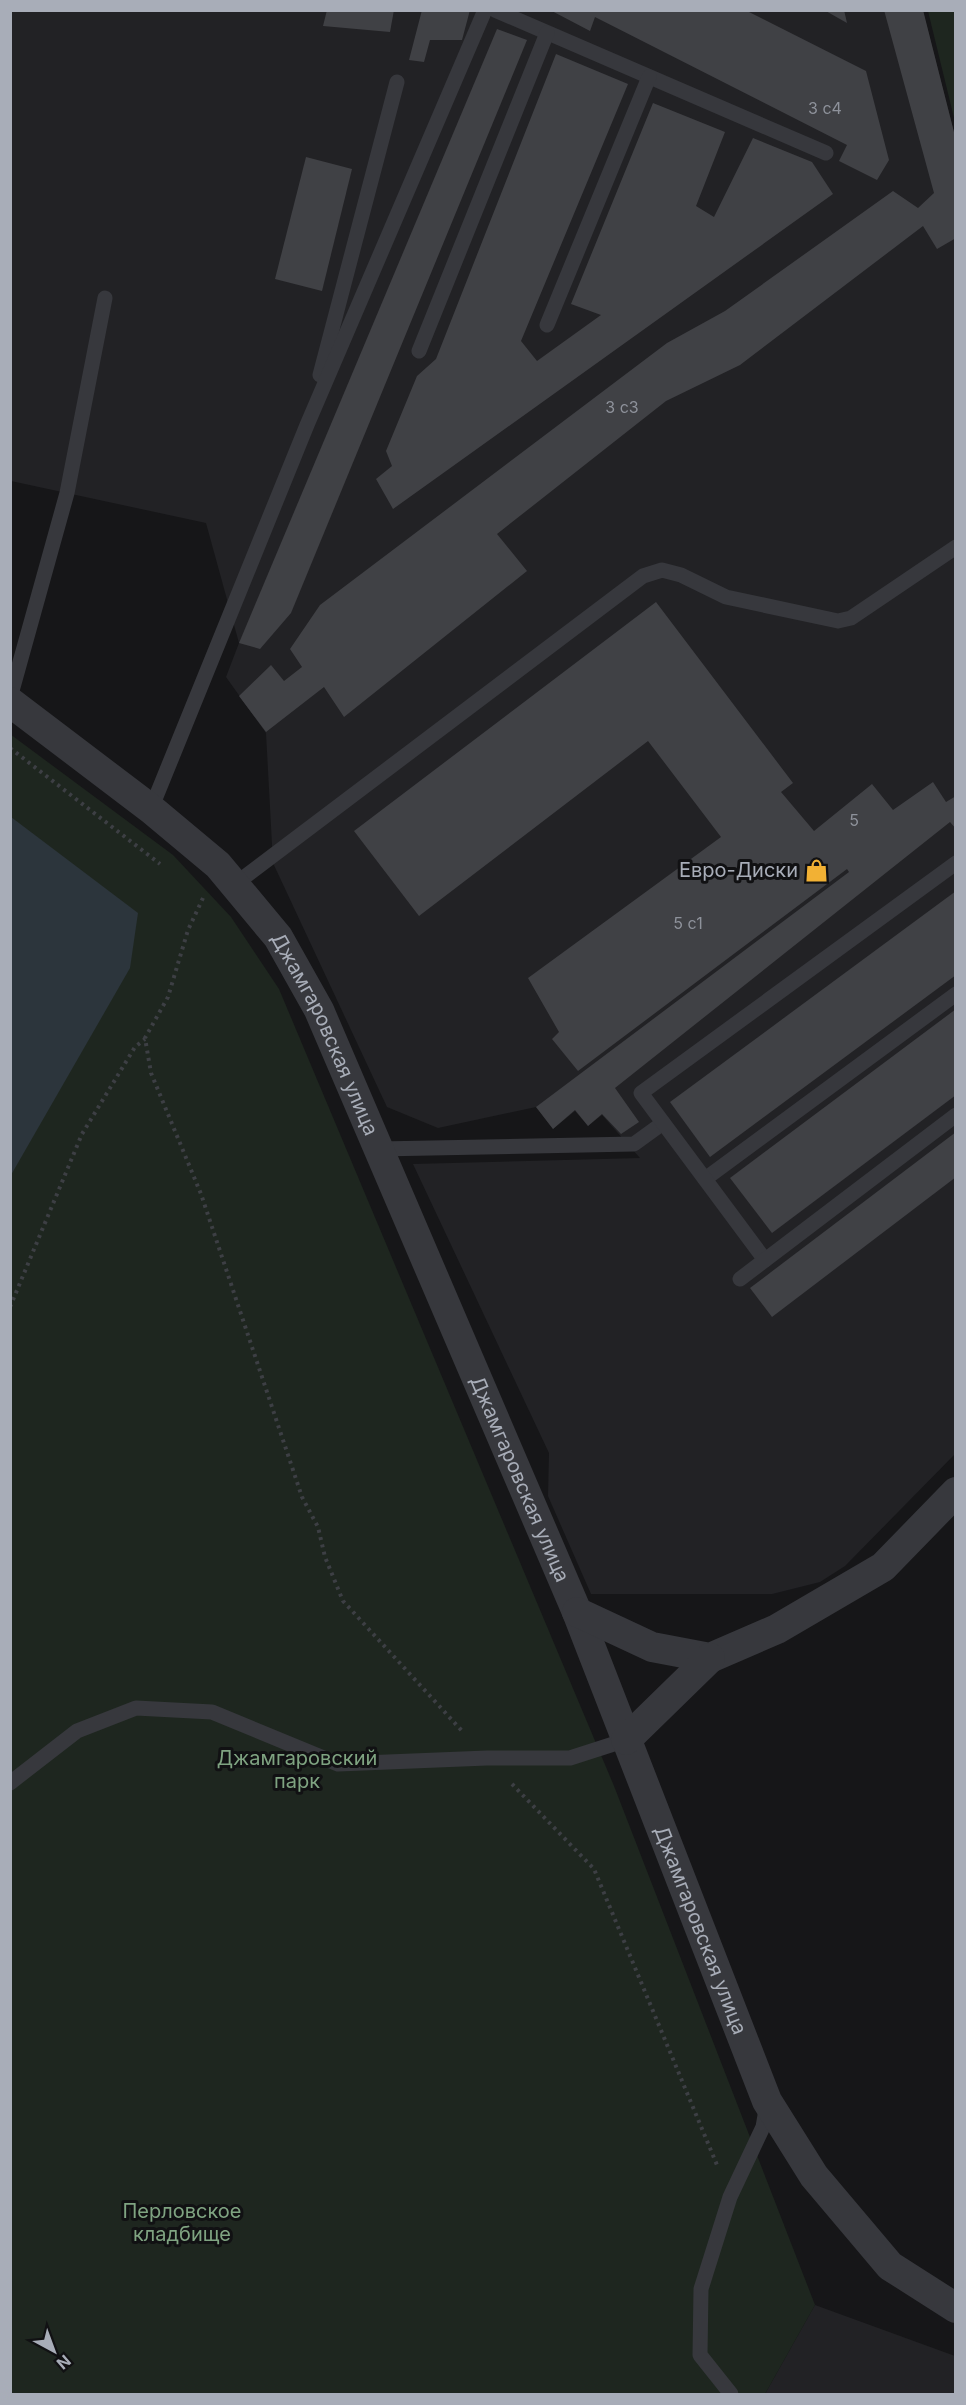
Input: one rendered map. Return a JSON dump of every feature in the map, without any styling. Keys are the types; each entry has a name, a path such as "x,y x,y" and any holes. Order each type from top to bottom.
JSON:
{"street":[{"name":"Джамгаровская улица","path":"10,700 151,809 218,866 278,937 319,1010 577,1612 767,2101 814,2176 890,2266 956,2308"},
{"path":"626,1740 710,1658 777,1629 883,1567 956,1492"},
{"path":"577,1612 652,1647 710,1658"}],"lane":[{"path":"151,809 307,425 485,10"},
{"path":"495,10 826,153"},
{"path":"419,351 547,33"},
{"path":"547,325 649,77"},
{"path":"307,425 398,82"},
{"path":"10,700 67,493 105,298"},
{"path":"234,885 643,576 662,570 671,572 726,597 838,621 851,618 956,547"},
{"path":"765,1260 641,1093 956,863"},
{"path":"705,1179 956,994"},
{"path":"740,1279 956,1115"},
{"path":"379,1149 634,1144 663,1123"},
{"path":"10,1783 77,1731 136,1708 212,1712 338,1764 487,1758 570,1758 626,1740"},
{"path":"731,2394 700,2355 701,2289 730,2197 763,2127 767,2101"}],"path":[{"path":"10,748 167,869"},
{"path":"10,1307 82,1134 135,1047 145,1038 168,997 188,930 203,897 194,890"},
{"path":"145,1038 152,1073 201,1194 302,1497 318,1527 325,1557 344,1601 487,1758 594,1869 730,2197"}],"shaded area":[{"path":"10,11 923,11 956,140 955,1454 845,1566 820,1582 772,1594 591,1594 548,1496 549,1453 413,1164 640,1158 602,1115 588,1126 575,1111 553,1129 536,1107 438,1128 387,1107 273,863 266,733 226,677 239,643 206,523 11,481"},
{"path":"11,817 138,913 130,968 11,1175"},
{"path":"815,2305 955,2356 955,2394 765,2394"}],"green space":[{"path":"928,11 955,11 955,122"},
{"name":"Джамгаровский парк","path":"10,734 173,855 231,917 279,989 614,1786 815,2305 765,2394 11,2394"}],"building":[{"path":"327,10 394,10 390,32 323,26"},
{"path":"422,10 470,10 462,40 430,40 424,62 409,60"},
{"path":"550,10 745,10 866,71 889,160 877,180 839,161 847,145 595,17 590,31"},
{"path":"824,10 844,10 847,23"},
{"path":"884,10 923,10 956,140 956,238 937,249 923,226 740,365 666,401 497,534 527,571 344,717 324,687 266,732 239,696 271,665 284,681 302,667 290,649 320,605 667,343 725,311 893,191 918,208 934,193"},
{"path":"497,29 527,40 291,613 260,649 239,643"},
{"path":"556,54 628,84 521,341 537,361 601,315 571,304 653,103 725,132 696,206 714,217 753,138 812,162 833,194 393,509 376,479 392,466 386,451 417,376 436,359"},
{"path":"306,157 352,169 322,291 275,279"},
{"path":"656,602 793,783 781,792 814,831 872,784 893,810 933,782 946,802 956,796 956,829 950,822 615,1088 639,1122 621,1134 602,1114 588,1126 575,1110 553,1129 536,1107 849,872 847,869 578,1071 552,1039 559,1032 528,978 721,837 648,741 419,916 354,831"},
{"path":"956,891 956,975 710,1157 670,1102"},
{"path":"956,1009 956,1095 772,1233 730,1178"},
{"path":"956,1132 956,1177 772,1317 750,1288"}],"place":[{"name":"Евро-Диски","path":"816,870"}],"park label":[{"name":"Перловское кладбище","path":"182,2222"}]}
